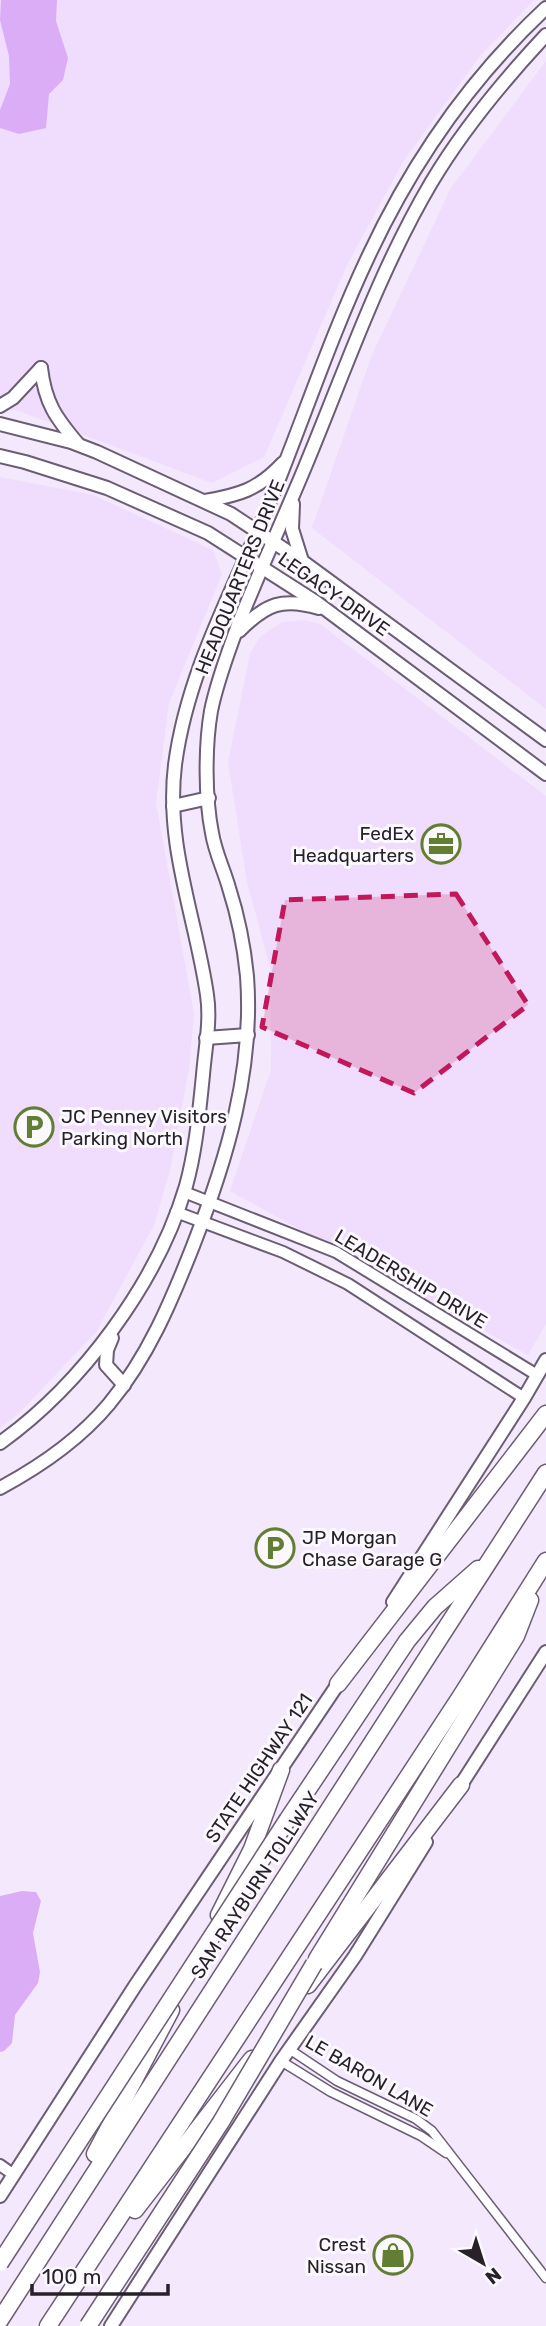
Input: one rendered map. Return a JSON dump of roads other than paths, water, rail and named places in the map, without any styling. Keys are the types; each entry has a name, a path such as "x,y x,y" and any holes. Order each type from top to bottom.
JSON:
{"highway":[{"path":"338,1684 546,1414"},
{"name":"SAM RAYBURN TOLLWAY","path":"0,2320 546,1473"},
{"path":"0,2263 288,1819 407,1641 435,1607 493,1555"},
{"path":"88,2326 221,2122 356,1895 516,1636 546,1562"},
{"path":"48,2326 546,1562"},
{"path":"47,2246 253,1849 281,1770"},
{"path":"59,2309 461,1785"}],"main road":[{"name":"HEADQUARTERS DRIVE","path":"0,1443 33,1418 88,1362 110,1334 153,1262 184,1192 197,1129 209,1012 176,852 173,806 175,768 189,695 231,588 288,458 363,268 400,195 470,89 511,42 546,8"},
{"name":"HEADQUARTERS DRIVE","path":"0,1488 37,1468 69,1445 124,1385 158,1329 202,1221 233,1129 248,1035 247,977 243,943 211,831 207,751 212,708 234,636 388,266 432,182 470,124 513,70 546,35"},
{"path":"0,406 13,398 40,368 50,408 78,445"},
{"name":"LEGACY DRIVE","path":"0,424 78,445 205,500 302,561 546,740"},
{"name":"LEGACY DRIVE","path":"0,456 69,475 144,503 208,533 328,611 546,774"},
{"path":"205,500 252,489 273,474 288,458"},
{"path":"297,485 292,529 302,561"},
{"path":"234,636 253,617 273,605 299,602 328,611"},
{"path":"173,806 209,798"},
{"path":"206,1038 248,1035"},
{"path":"124,1385 106,1365 107,1350 133,1297"},
{"name":"STATE HIGHWAY 121","path":"1,2192 135,1986 338,1684 546,1360"},
{"path":"111,2326 281,2061 355,1956 546,1652"}],"street":[{"name":"LEADERSHIP DRIVE","path":"184,1192 336,1252 537,1375"},
{"name":"LEADERSHIP DRIVE","path":"176,1212 283,1252 348,1284 524,1398"},
{"name":"LE BARON LANE","path":"289,2049 337,2081 425,2125 439,2138 546,2278"},
{"name":"LE BARON LANE","path":"281,2061 331,2092 432,2142 458,2164"},
{"path":"0,2165 14,2175"}],"place":[{"name":"FedEx Headquarters","path":"441,844"},
{"name":"JC Penney Visitors Parking North","path":"34,1127"},
{"name":"JP Morgan Chase Garage G","path":"275,1548"},
{"name":"Crest Nissan","path":"393,2255"}]}
